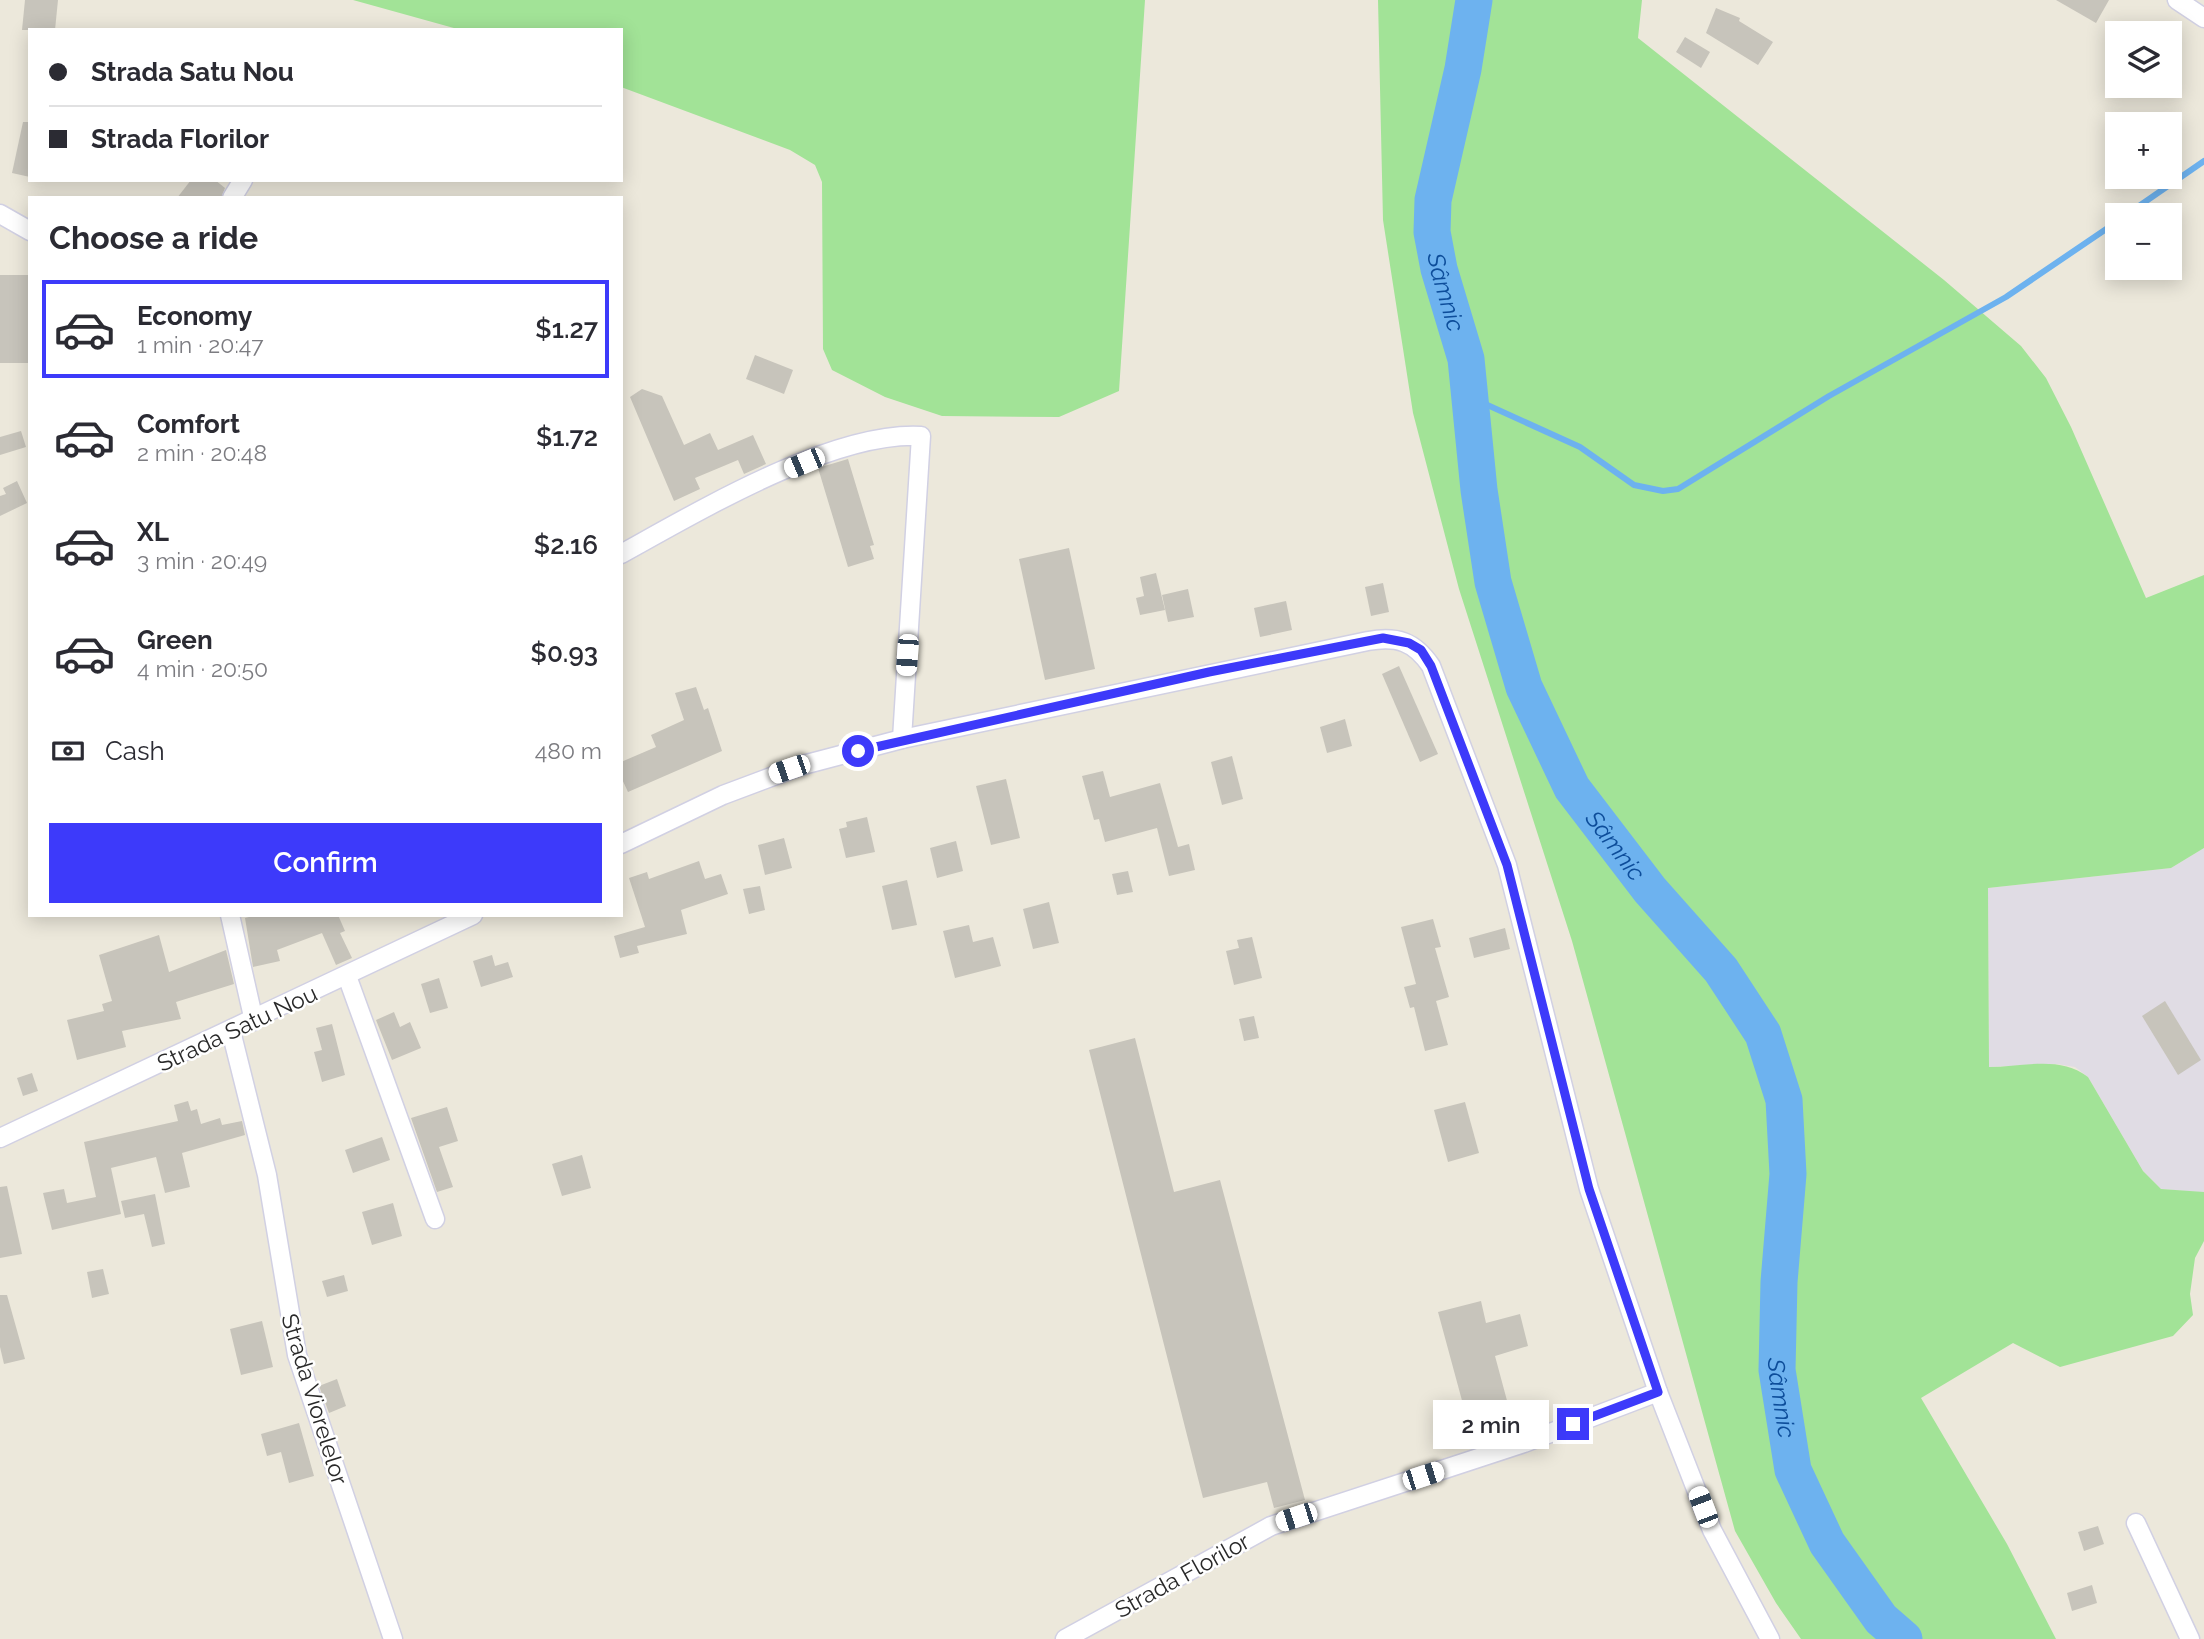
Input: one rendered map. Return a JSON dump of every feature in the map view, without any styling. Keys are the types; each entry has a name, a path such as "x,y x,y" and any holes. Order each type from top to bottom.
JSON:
{"street":[{"path":"2178,0 2204,18"},
{"path":"0,214 28,230"},
{"path":"623,553 821,455 866,440 900,435 921,436 902,739"},
{"path":"623,843 775,774 902,739 1368,641 1396,638 1421,650 1431,666 1507,865 1589,1189 1658,1392 1712,1530 1770,1639"},
{"path":"230,917 254,1021"},
{"name":"Strada Satu Nou","path":"0,1138 254,1021 469,917"},
{"path":"347,976 435,1219"},
{"name":"Strada Viorelelor","path":"231,1031 267,1175 297,1354 393,1639"},
{"name":"Strada Florilor","path":"1065,1639 1271,1526 1524,1443 1658,1392"},
{"path":"2136,1523 2190,1639"}],"shaded area":[{"path":"2204,848 2204,1192 2198,1192 2161,1189 2143,1171 2088,1077 2075,1067 2057,1064 1989,1067 1988,888 2171,868"}],"green space":[{"path":"353,0 1145,0 1119,391 1059,417 942,416 885,397 832,370 823,349 822,182 815,165 790,150 623,88 623,28 454,28"},
{"path":"1378,0 1642,0 1638,38 1944,280 2021,346 2046,378 2071,427 2146,598 2204,575 2204,848 2171,868 1988,888 1989,1067 2053,1064 2077,1070 2088,1077 2143,1171 2161,1189 2204,1192 2204,1241 2195,1258 2190,1294 2193,1315 2173,1336 2060,1367 2013,1343 1921,1398 2007,1544 2056,1639 1801,1639 1776,1603 1735,1531 1572,941 1459,589 1413,413 1383,220"}],"building":[{"path":"25,0 58,0 55,28 22,30"},
{"path":"2056,0 2109,0 2096,23"},
{"path":"1716,8 1740,18 1739,21 1773,42 1758,65 1706,33"},
{"path":"1685,37 1710,52 1701,68 1676,52"},
{"path":"23,122 28,122 28,177 12,173"},
{"path":"189,182 218,182 225,188 222,196 179,196"},
{"path":"0,275 28,275 28,363 0,363"},
{"path":"755,355 793,370 784,394 746,379"},
{"path":"642,389 662,396 684,445 710,433 718,450 753,435 766,464 744,474 738,460 695,478 700,489 674,501 630,397"},
{"path":"21,431 26,447 0,455 0,437"},
{"path":"848,459 874,545 870,546 874,559 848,567 818,468"},
{"path":"17,481 27,503 0,516 0,496 6,494 3,488"},
{"path":"1069,548 1095,669 1045,680 1019,559"},
{"path":"1156,573 1165,610 1140,615 1136,598 1144,596 1140,577"},
{"path":"1383,583 1389,612 1371,616 1365,587"},
{"path":"1188,589 1194,617 1168,622 1162,595"},
{"path":"1286,601 1292,630 1260,637 1254,608"},
{"path":"1399,666 1438,754 1420,762 1382,674"},
{"path":"696,687 704,710 708,708 722,751 628,792 623,781 623,761 656,747 651,735 684,720 675,693"},
{"path":"1345,719 1352,746 1327,753 1320,727"},
{"path":"1232,756 1243,799 1222,805 1211,762"},
{"path":"1103,771 1110,797 1160,783 1178,847 1189,844 1195,870 1169,876 1157,828 1105,842 1099,819 1094,820 1082,776"},
{"path":"1006,779 1020,838 991,845 976,786"},
{"path":"867,817 875,852 846,858 839,829 847,827 846,822"},
{"path":"784,838 792,868 765,875 758,845"},
{"path":"956,841 963,871 937,878 930,848"},
{"path":"699,861 705,879 721,874 728,894 681,910 687,934 637,946 639,953 620,958 614,936 645,927 629,878 647,872 649,879"},
{"path":"1128,871 1133,892 1117,895 1112,874"},
{"path":"907,880 917,925 892,930 882,886"},
{"path":"760,886 765,910 749,914 743,889"},
{"path":"1049,902 1059,943 1033,949 1023,909"},
{"path":"339,917 345,931 340,933 352,958 336,965 322,933 277,950 280,961 253,967 245,918"},
{"path":"1433,919 1441,947 1435,948 1449,997 1436,1001 1448,1045 1425,1051 1414,1007 1410,1008 1404,987 1416,984 1401,927"},
{"path":"969,925 973,942 993,937 1001,966 955,978 943,931"},
{"path":"1505,928 1510,949 1474,958 1469,938"},
{"path":"159,935 169,972 226,950 234,984 176,1002 181,1019 122,1031 126,1047 77,1060 67,1020 104,1011 102,1004 112,1001 99,955"},
{"path":"1252,937 1262,978 1234,985 1226,951 1239,948 1237,940"},
{"path":"492,955 495,966 508,962 513,977 481,987 473,961"},
{"path":"439,978 448,1008 430,1013 421,984"},
{"path":"2165,1001 2201,1060 2178,1075 2142,1016"},
{"path":"394,1012 400,1027 410,1022 421,1048 392,1060 376,1020"},
{"path":"1254,1016 1259,1038 1244,1041 1239,1019"},
{"path":"332,1024 345,1075 322,1082 314,1052 322,1050 316,1028"},
{"path":"1135,1038 1174,1192 1220,1180 1305,1500 1274,1508 1267,1482 1203,1498 1089,1050"},
{"path":"32,1073 38,1091 23,1096 17,1078"},
{"path":"188,1101 191,1111 197,1109 201,1124 220,1118 222,1125 242,1121 245,1135 182,1153 190,1187 165,1193 156,1157 111,1168 121,1214 52,1230 43,1193 64,1189 67,1203 96,1197 84,1142 178,1121 174,1105"},
{"path":"1465,1102 1479,1153 1448,1162 1434,1110"},
{"path":"447,1107 458,1141 439,1147 453,1187 437,1192 411,1118"},
{"path":"382,1137 390,1160 353,1173 345,1150"},
{"path":"582,1155 591,1188 562,1196 552,1164"},
{"path":"7,1186 22,1254 0,1258 0,1187"},
{"path":"155,1194 165,1244 152,1247 144,1214 125,1218 121,1201"},
{"path":"393,1203 402,1236 372,1245 362,1212"},
{"path":"103,1269 109,1294 92,1298 87,1272"},
{"path":"344,1275 348,1291 327,1297 322,1281"},
{"path":"0,1295 7,1295 25,1359 4,1364 0,1347"},
{"path":"1481,1301 1486,1323 1520,1314 1528,1346 1495,1356 1509,1408 1467,1419 1438,1312"},
{"path":"262,1321 273,1367 241,1375 230,1329"},
{"path":"337,1379 346,1406 329,1413 319,1386"},
{"path":"299,1423 314,1476 289,1483 281,1452 267,1456 261,1434"},
{"path":"2098,1526 2104,1544 2084,1551 2078,1532"},
{"path":"2092,1585 2097,1603 2072,1611 2067,1593"}],"waterway":[{"name":"Sâmnic","path":"1474,0 1463,69 1433,200 1432,232 1439,269 1466,359 1479,490 1493,582 1524,687 1572,788 1650,890 1721,970 1763,1034 1784,1100 1788,1174 1779,1282 1777,1370 1793,1470 1827,1543 1881,1619 1904,1639"},
{"path":"2143,203 2204,161"},
{"path":"1472,398 1580,447 1634,485 1663,491 1678,489 1829,396 2006,297 2105,230"}],"route":[{"path":"858,751 1209,672 1383,638 1396,638 1421,650 1431,666 1507,865 1589,1189 1658,1392 1573,1424"}]}
